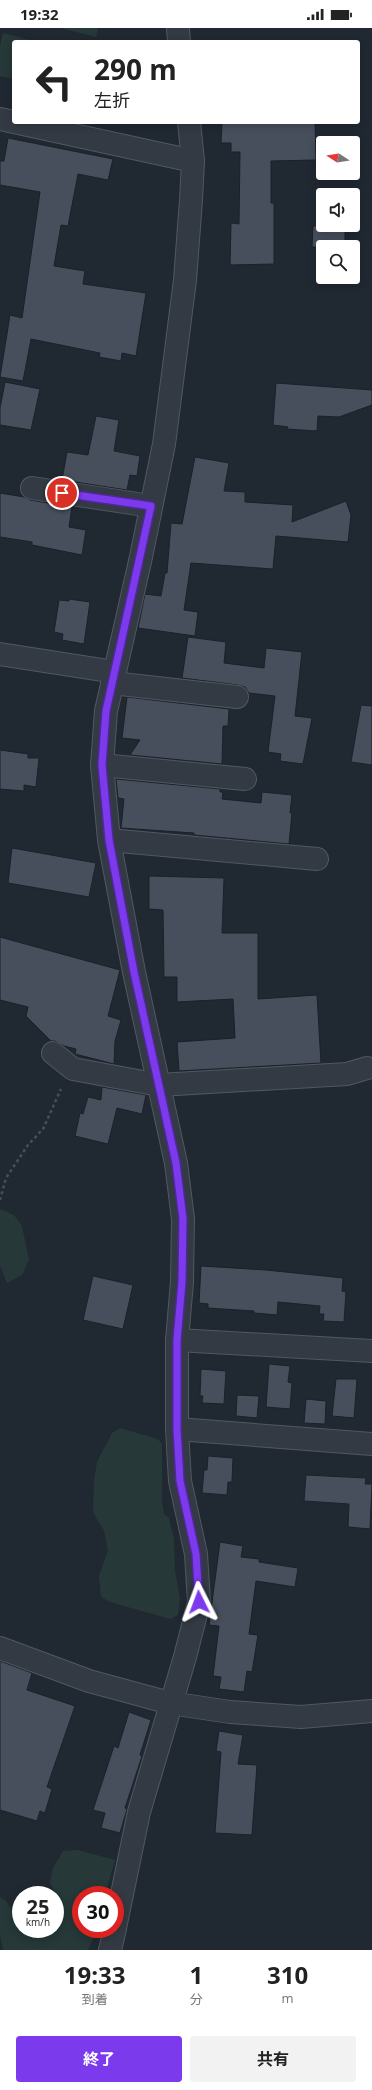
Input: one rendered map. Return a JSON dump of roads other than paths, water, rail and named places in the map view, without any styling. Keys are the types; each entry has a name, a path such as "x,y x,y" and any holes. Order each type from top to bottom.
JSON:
{"street":[{"path":"178,28 180,40"},
{"path":"0,119 12,122"},
{"path":"23,124 193,161"},
{"path":"124,1886 139,1812 170,1703 185,1658 199,1602 196,1554 180,1481 177,1429 177,1340 182,1282 183,1219 176,1163 134,972 109,840 102,765 106,711 164,444 185,280 193,161 189,124"},
{"path":"32,488 151,506"},
{"path":"0,654 113,678 237,698"},
{"path":"102,765 245,779"},
{"path":"109,840 317,859"},
{"path":"52,1053 73,1069 159,1085 347,1074 366,1068"},
{"path":"177,1340 372,1351"},
{"path":"177,1429 372,1444"},
{"path":"0,1648 89,1681 170,1703 230,1712 301,1717 372,1711"},
{"path":"110,1950 113,1938"}]}
